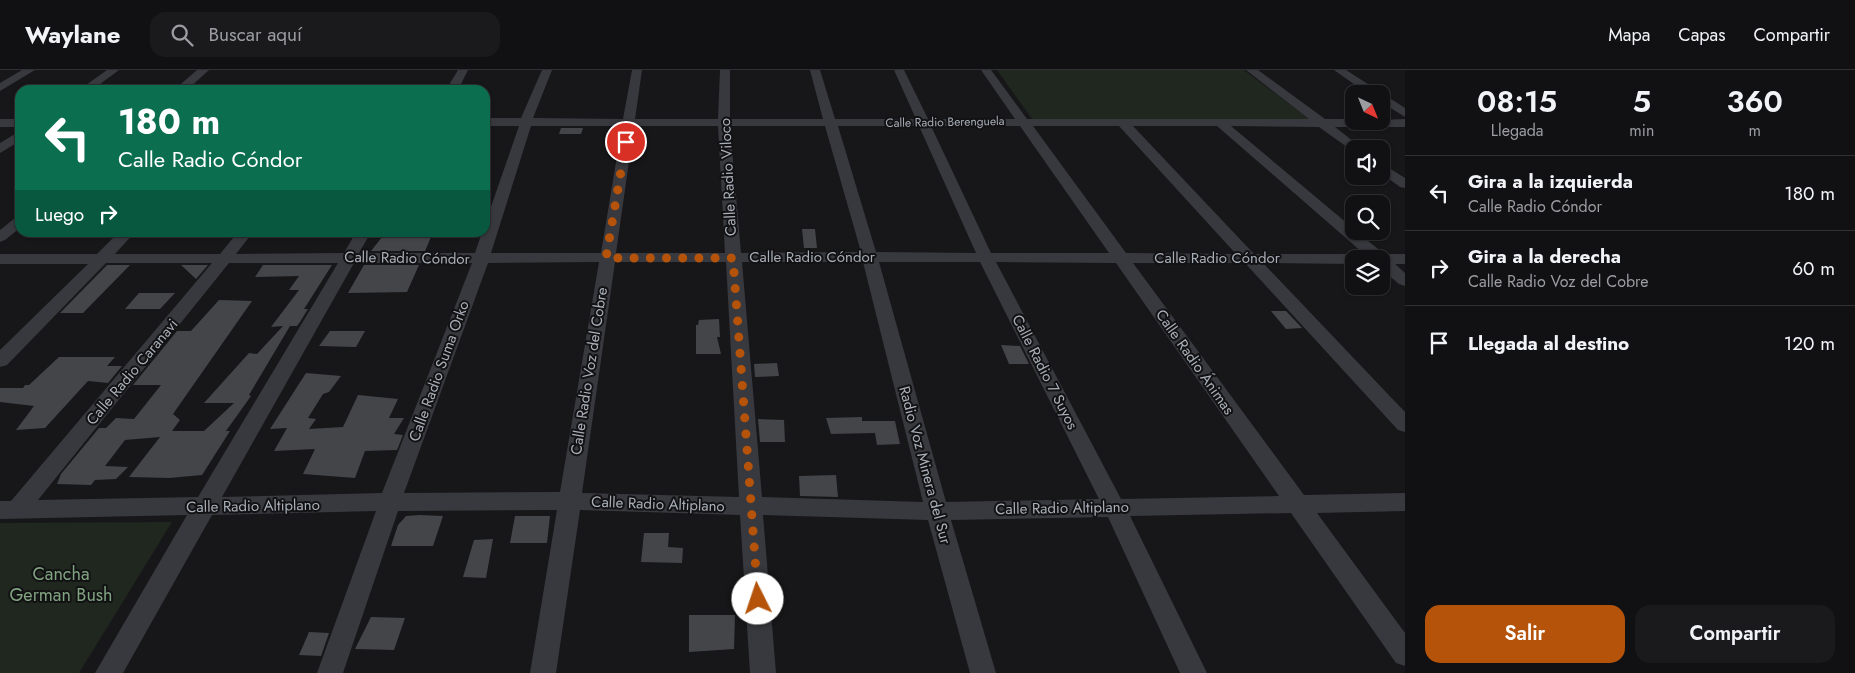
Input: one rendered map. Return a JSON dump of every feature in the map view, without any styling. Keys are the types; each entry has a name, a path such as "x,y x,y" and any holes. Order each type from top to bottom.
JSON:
{"street":[{"path":"0,88 30,70"},
{"path":"92,85 114,70"},
{"path":"186,85 204,70"},
{"path":"455,85 463,70"},
{"name":"Calle Radio Suma Orko","path":"490,232 526,122 548,70"},
{"name":"Calle Radio Voz del Cobre","path":"543,673 606,258 637,70"},
{"name":"Calle Radio Viloco","path":"724,70 724,123 763,673"},
{"path":"815,70 870,257"},
{"name":"Calle Radio 7 Suyos","path":"899,70 986,258 1114,506 1194,673"},
{"name":"Calle Radio Ánimas","path":"986,70 1021,122 1122,258 1405,654"},
{"path":"1251,70 1346,140"},
{"path":"1339,70 1362,85"},
{"path":"1390,103 1405,113"},
{"name":"Calle Radio Berenguela","path":"490,122 830,124 1405,122"},
{"path":"1220,122 1370,250"},
{"path":"0,123 15,123"},
{"path":"1123,123 1405,426"},
{"path":"0,149 15,138"},
{"path":"1390,173 1405,184"},
{"path":"0,237 15,225"},
{"path":"0,360 123,237"},
{"name":"Calle Radio Caranavi","path":"8,510 242,237"},
{"path":"108,673 361,237"},
{"name":"Calle Radio Suma Orko","path":"330,673 390,502 488,237"},
{"name":"Calle Radio Cóndor","path":"0,259 348,257 481,259 870,257 1345,259"},
{"name":"Radio Voz Minera del Sur","path":"870,257 937,511 983,673"},
{"path":"1390,259 1405,259"},
{"path":"1390,267 1405,281"},
{"name":"Calle Radio Altiplano","path":"8,510 390,502 570,501 937,511 1114,506 1405,502"}],"green space":[{"path":"997,70 1244,70 1309,119 1032,119"},
{"name":"Cancha German Bush","path":"172,522 79,673 0,673 0,523"}],"building":[{"path":"561,128 583,128 581,134 559,134"},
{"path":"802,229 815,229 817,248 804,248"},
{"path":"382,237 431,237 425,251 371,251"},
{"path":"107,265 130,265 83,313 60,313"},
{"path":"181,265 208,265 196,279"},
{"path":"263,265 332,265 304,309 308,309 300,322 297,326 290,326 249,395 251,396 226,431 230,431 202,475 169,478 129,477 160,437 125,440 105,466 128,467 116,479 95,480 91,485 57,484 61,474 99,428 106,428 116,418 134,419 161,385 133,385 177,331 191,331 219,300 252,301 173,414 180,420 172,431 204,431 234,403 204,403 249,353 257,354 283,326 271,327 299,290 289,290 299,276 255,277"},
{"path":"364,265 419,265 407,292 348,293"},
{"path":"139,293 175,293 160,309 125,309"},
{"path":"1271,311 1286,311 1302,328 1286,329"},
{"path":"719,319 720,337 717,337 721,354 696,354 696,325 698,325 699,320"},
{"path":"330,331 365,331 356,347 319,346"},
{"path":"1001,345 1020,346 1029,364 1009,364"},
{"path":"59,357 115,357 107,366 122,366 108,383 88,381 45,428 16,430 34,406 0,402 0,388 23,388 25,385 29,385"},
{"path":"777,363 779,376 755,377 754,364"},
{"path":"306,373 341,376 329,392 323,394 308,418 316,419 309,429 343,427 358,395 398,399 389,418 404,418 394,434 403,435 397,450 365,451 355,478 303,474 315,449 274,451 287,428 270,429"},
{"path":"862,417 862,421 895,421 900,444 877,445 875,433 831,434 826,418"},
{"path":"758,419 784,420 785,442 760,442"},
{"path":"836,475 838,497 800,496 799,476"},
{"path":"406,516 443,516 433,546 391,546 398,525"},
{"path":"515,516 550,516 547,543 510,543"},
{"path":"644,533 669,533 668,547 683,548 682,563 641,562"},
{"path":"493,539 486,578 463,577 474,540"},
{"path":"689,615 735,615 734,649 689,652"},
{"path":"371,617 405,618 394,650 355,649"},
{"path":"309,632 329,633 321,656 299,655"}],"route":[{"path":"626,142 606,258 733,258 758,599"}]}
